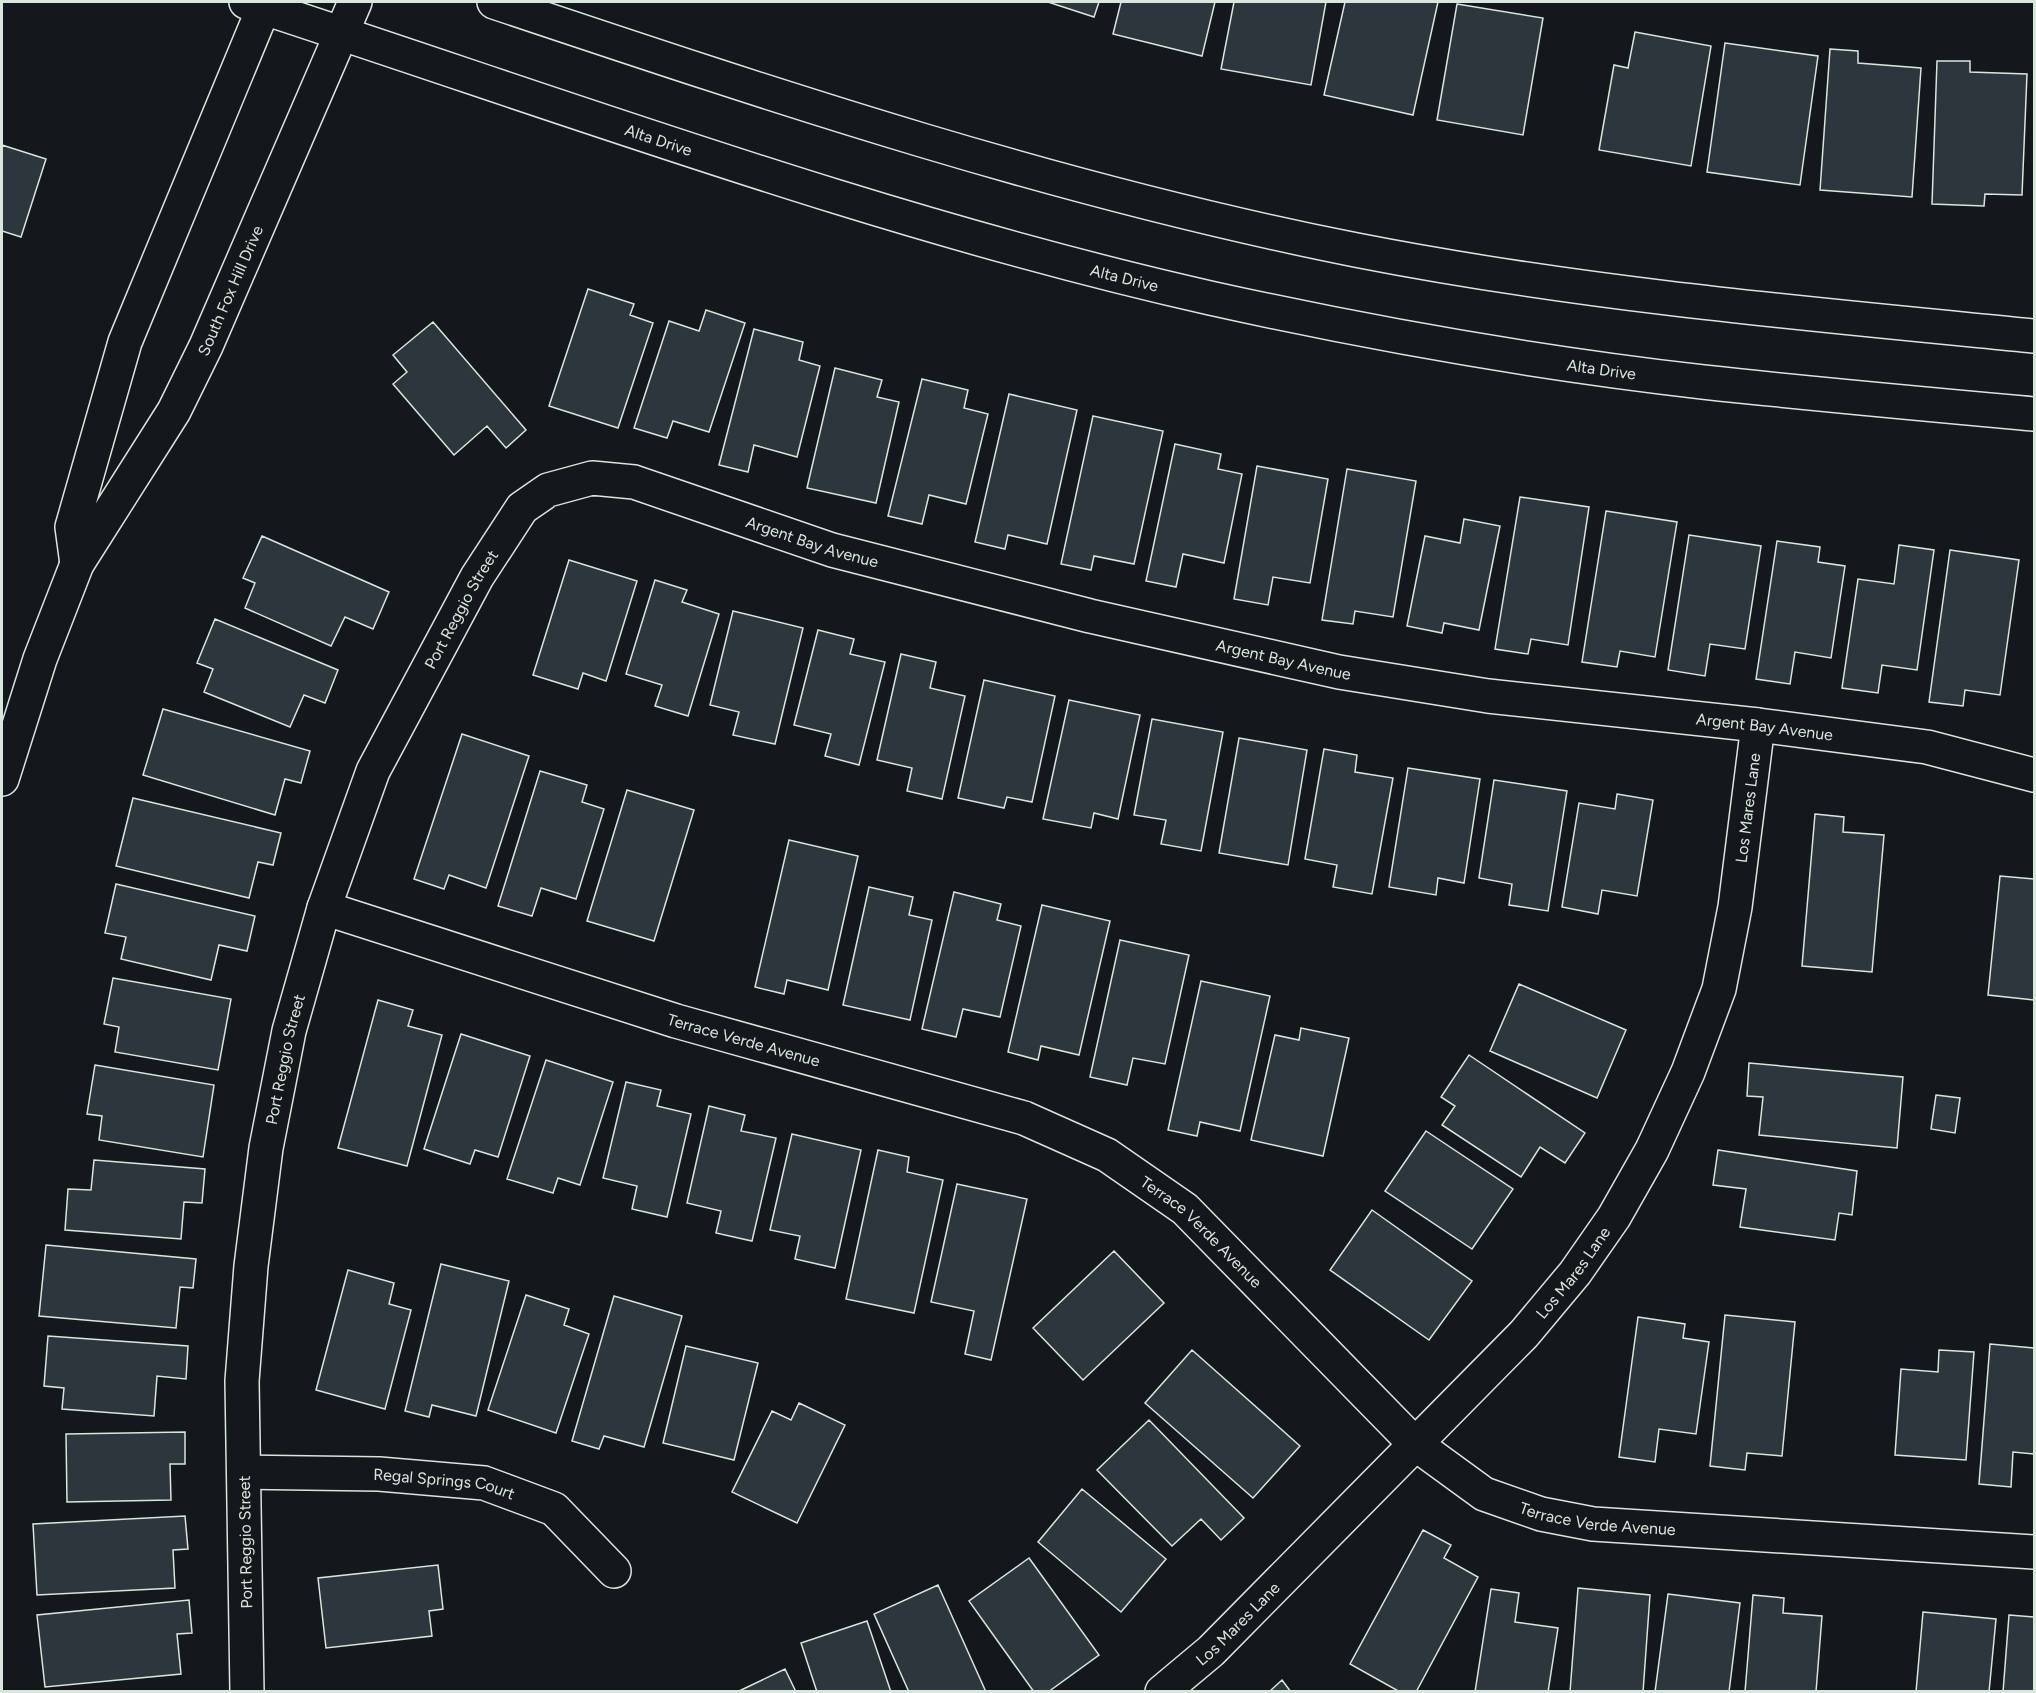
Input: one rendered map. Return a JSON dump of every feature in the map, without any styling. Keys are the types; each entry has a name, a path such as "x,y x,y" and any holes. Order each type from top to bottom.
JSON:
{"street":[{"name":"South Fox Hill Drive","path":"2,779 40,659 77,564 174,411 206,346 355,2"},
{"path":"494,2 770,94 994,162 1121,196 1357,250 1609,291 1751,309 2034,336"},
{"name":"South Fox Hill Drive","path":"77,564 72,527 125,342 259,4"},
{"name":"Alta Drive","path":"259,4 838,197 970,237 1207,297 1439,343 1586,366 1701,382 2034,414"},
{"name":"Argent Bay Avenue","path":"548,490 592,478 634,482 832,550 1090,616 1339,672 1488,696 1758,725 1927,747 2034,775"},
{"name":"Port Reggio Street","path":"247,1692 242,1381 251,1266 266,1148 289,1031 324,908 373,771 477,577 522,508 548,490"},
{"name":"Los Mares Lane","path":"1162,1692 1211,1651 1524,1334 1575,1273 1614,1217 1656,1140 1688,1072 1719,989 1735,907 1758,725"},
{"name":"Terrace Verde Avenue","path":"324,908 676,1021 1024,1118 1107,1155 1185,1209 1414,1443 1484,1494 1541,1514 1593,1524 2034,1552"},
{"name":"Regal Springs Court","path":"244,1472 378,1473 484,1483 554,1509 614,1571"}],"building":[{"path":"1048,2 1099,2 1094,17"},
{"path":"1121,2 1215,2 1202,56 1113,34"},
{"path":"1234,2 1326,2 1311,85 1221,69"},
{"path":"1345,2 1438,2 1413,115 1324,95"},
{"path":"1457,4 1543,18 1523,135 1437,120"},
{"path":"1635,32 1711,46 1691,166 1599,150 1614,65 1628,68"},
{"path":"1725,43 1818,56 1800,185 1707,172"},
{"path":"1830,49 1858,51 1858,63 1921,68 1912,197 1820,190"},
{"path":"1937,61 1970,61 1970,72 2027,74 2022,195 1985,194 1984,206 1932,204"},
{"path":"2,145 46,159 21,237 2,231"},
{"path":"588,289 634,304 630,315 653,323 618,428 549,406"},
{"path":"706,310 745,323 709,432 673,421 667,438 634,428 669,321 699,331"},
{"path":"433,322 526,430 506,448 487,426 454,455 393,384 407,372 393,355"},
{"path":"754,329 803,342 799,360 820,366 797,457 754,445 748,472 719,465"},
{"path":"835,368 882,380 877,397 899,402 876,503 807,488"},
{"path":"922,379 968,390 964,408 988,414 966,504 929,495 922,524 888,516"},
{"path":"1009,394 1077,410 1047,544 1008,535 1005,549 975,542"},
{"path":"1093,416 1163,431 1134,564 1094,556 1091,570 1061,564"},
{"path":"1175,444 1221,454 1218,469 1242,474 1224,563 1183,554 1176,587 1146,581"},
{"path":"1257,466 1328,479 1310,583 1273,577 1268,605 1234,599"},
{"path":"1347,469 1416,481 1393,617 1355,611 1353,624 1322,620"},
{"path":"1520,497 1589,507 1568,645 1531,639 1528,654 1495,649"},
{"path":"1606,511 1677,522 1655,657 1620,651 1617,667 1582,662"},
{"path":"1464,519 1500,526 1479,630 1444,623 1442,633 1407,626 1425,536 1460,543"},
{"path":"1689,535 1761,546 1745,649 1710,644 1705,676 1668,670"},
{"path":"262,536 389,592 373,629 345,617 331,646 245,608 255,583 243,578"},
{"path":"1777,541 1820,547 1818,562 1845,566 1831,658 1795,652 1790,684 1756,679"},
{"path":"1899,545 1934,550 1917,670 1882,665 1878,693 1842,688 1858,579 1894,584"},
{"path":"1950,550 2019,560 2000,695 1965,690 1963,706 1929,702"},
{"path":"569,560 637,581 606,681 583,673 578,689 533,675"},
{"path":"655,580 687,590 682,602 719,614 688,716 655,706 662,685 626,674"},
{"path":"733,611 803,628 775,744 733,735 739,712 710,705"},
{"path":"215,619 338,670 325,703 304,695 290,727 204,692 213,669 197,663"},
{"path":"818,630 854,639 850,654 885,662 859,765 825,756 831,734 794,725"},
{"path":"901,654 936,662 930,688 965,696 942,799 907,791 912,768 877,760"},
{"path":"984,680 1055,696 1032,802 1007,797 1004,808 958,798"},
{"path":"1069,700 1140,715 1118,819 1094,813 1091,828 1043,819"},
{"path":"163,709 310,751 301,783 285,779 275,815 143,775"},
{"path":"1152,719 1223,732 1201,851 1161,844 1166,820 1134,815"},
{"path":"462,734 529,756 486,888 449,875 444,889 414,879"},
{"path":"1239,738 1307,750 1288,865 1219,853"},
{"path":"1324,749 1357,755 1355,772 1393,778 1372,894 1333,887 1337,865 1305,859"},
{"path":"1408,768 1480,779 1464,883 1438,878 1436,895 1389,887"},
{"path":"540,771 587,785 582,802 604,809 576,899 541,888 532,916 498,906"},
{"path":"1494,780 1567,791 1548,911 1509,905 1512,884 1479,878"},
{"path":"627,790 694,810 654,941 587,921"},
{"path":"1617,794 1653,800 1637,896 1602,890 1598,914 1562,907 1579,803 1615,809"},
{"path":"133,798 281,833 273,865 258,862 249,898 116,866"},
{"path":"1815,814 1844,817 1843,832 1884,835 1872,972 1802,966"},
{"path":"789,840 858,856 828,990 787,980 784,994 755,987"},
{"path":"2000,876 2034,879 2034,1000 1988,995"},
{"path":"116,884 255,916 247,951 219,945 211,980 121,959 126,937 105,933"},
{"path":"869,887 913,897 909,915 932,920 910,1020 843,1005"},
{"path":"954,892 1001,904 997,920 1021,926 1000,1017 963,1009 956,1037 922,1029"},
{"path":"1042,905 1110,921 1079,1055 1041,1046 1038,1060 1008,1052"},
{"path":"1120,940 1189,955 1165,1064 1133,1058 1127,1085 1090,1077"},
{"path":"113,978 231,999 218,1070 115,1052 119,1027 104,1024"},
{"path":"1201,981 1270,996 1240,1131 1200,1122 1197,1136 1168,1130"},
{"path":"1519,984 1626,1030 1597,1098 1490,1051"},
{"path":"378,1000 413,1010 408,1026 442,1035 407,1166 338,1148"},
{"path":"1301,1028 1349,1038 1323,1156 1251,1140 1275,1035 1299,1040"},
{"path":"461,1034 530,1056 498,1157 475,1150 470,1164 424,1149"},
{"path":"1469,1055 1585,1133 1565,1163 1540,1147 1521,1177 1442,1125 1455,1106 1441,1097"},
{"path":"546,1060 613,1082 580,1185 558,1178 553,1193 507,1179"},
{"path":"1749,1063 1903,1077 1897,1148 1759,1135 1763,1097 1747,1096"},
{"path":"95,1065 214,1085 203,1157 99,1140 102,1116 87,1114"},
{"path":"626,1082 661,1090 657,1106 691,1114 667,1217 632,1209 637,1186 603,1178"},
{"path":"1936,1095 1960,1098 1955,1133 1931,1129"},
{"path":"709,1106 745,1115 741,1131 776,1138 752,1241 716,1233 721,1211 687,1203"},
{"path":"1426,1131 1513,1189 1472,1249 1385,1191"},
{"path":"792,1134 861,1150 835,1268 795,1259 800,1236 770,1230"},
{"path":"878,1150 909,1157 907,1172 943,1180 914,1313 846,1299"},
{"path":"1718,1150 1857,1171 1852,1215 1839,1213 1835,1240 1740,1227 1746,1189 1713,1185"},
{"path":"94,1160 205,1169 202,1203 184,1202 181,1239 65,1230 68,1189 91,1190"},
{"path":"957,1184 1027,1199 991,1360 965,1354 974,1311 931,1302"},
{"path":"1372,1210 1472,1281 1429,1340 1330,1270"},
{"path":"46,1245 196,1259 193,1288 180,1287 176,1328 39,1316"},
{"path":"1114,1251 1164,1303 1083,1380 1033,1328"},
{"path":"441,1264 509,1281 476,1416 432,1405 429,1417 405,1411"},
{"path":"348,1270 394,1283 389,1304 411,1310 385,1409 316,1390"},
{"path":"526,1295 569,1309 564,1325 589,1334 556,1433 488,1410"},
{"path":"614,1296 682,1316 644,1447 604,1436 599,1449 572,1441"},
{"path":"1725,1315 1795,1322 1782,1456 1747,1453 1745,1470 1710,1466"},
{"path":"1638,1317 1685,1324 1683,1338 1709,1342 1696,1434 1659,1429 1655,1462 1619,1457"},
{"path":"48,1336 188,1346 186,1379 157,1376 154,1416 62,1409 64,1388 44,1386"},
{"path":"1990,1344 2034,1348 2034,1454 2013,1452 2011,1487 1979,1484"},
{"path":"686,1346 758,1363 734,1460 663,1443"},
{"path":"1192,1350 1300,1446 1253,1498 1145,1403"},
{"path":"1939,1350 1974,1352 1966,1460 1895,1455 1901,1369 1938,1372"},
{"path":"799,1403 845,1425 797,1523 732,1492 772,1411 791,1420"},
{"path":"1149,1420 1244,1518 1221,1540 1201,1519 1172,1546 1097,1470"},
{"path":"185,1432 185,1464 170,1464 171,1500 67,1502 66,1434"},
{"path":"1082,1489 1166,1559 1121,1612 1038,1542"},
{"path":"185,1516 188,1549 173,1550 175,1588 37,1595 33,1524"},
{"path":"1423,1530 1451,1545 1444,1558 1478,1577 1416,1692 1400,1692 1350,1664"},
{"path":"1029,1558 1099,1655 1048,1692 1034,1692 969,1601"},
{"path":"438,1565 443,1609 429,1611 432,1636 326,1648 318,1578"},
{"path":"938,1585 986,1692 909,1692 874,1614"},
{"path":"1578,1588 1650,1595 1643,1692 1570,1692"},
{"path":"1491,1589 1519,1593 1515,1622 1558,1628 1548,1692 1475,1692"},
{"path":"1668,1594 1740,1603 1729,1692 1655,1692"},
{"path":"1753,1595 1784,1598 1783,1613 1822,1616 1816,1692 1745,1692"},
{"path":"189,1600 192,1633 177,1634 181,1674 45,1687 37,1615"},
{"path":"1923,1612 1996,1619 1989,1692 1916,1692"},
{"path":"2009,1615 2034,1617 2034,1692 2003,1692"},
{"path":"867,1621 891,1692 817,1692 801,1643"},
{"path":"785,1669 796,1692 737,1692"},
{"path":"1282,1680 1291,1692 1269,1692"}]}
